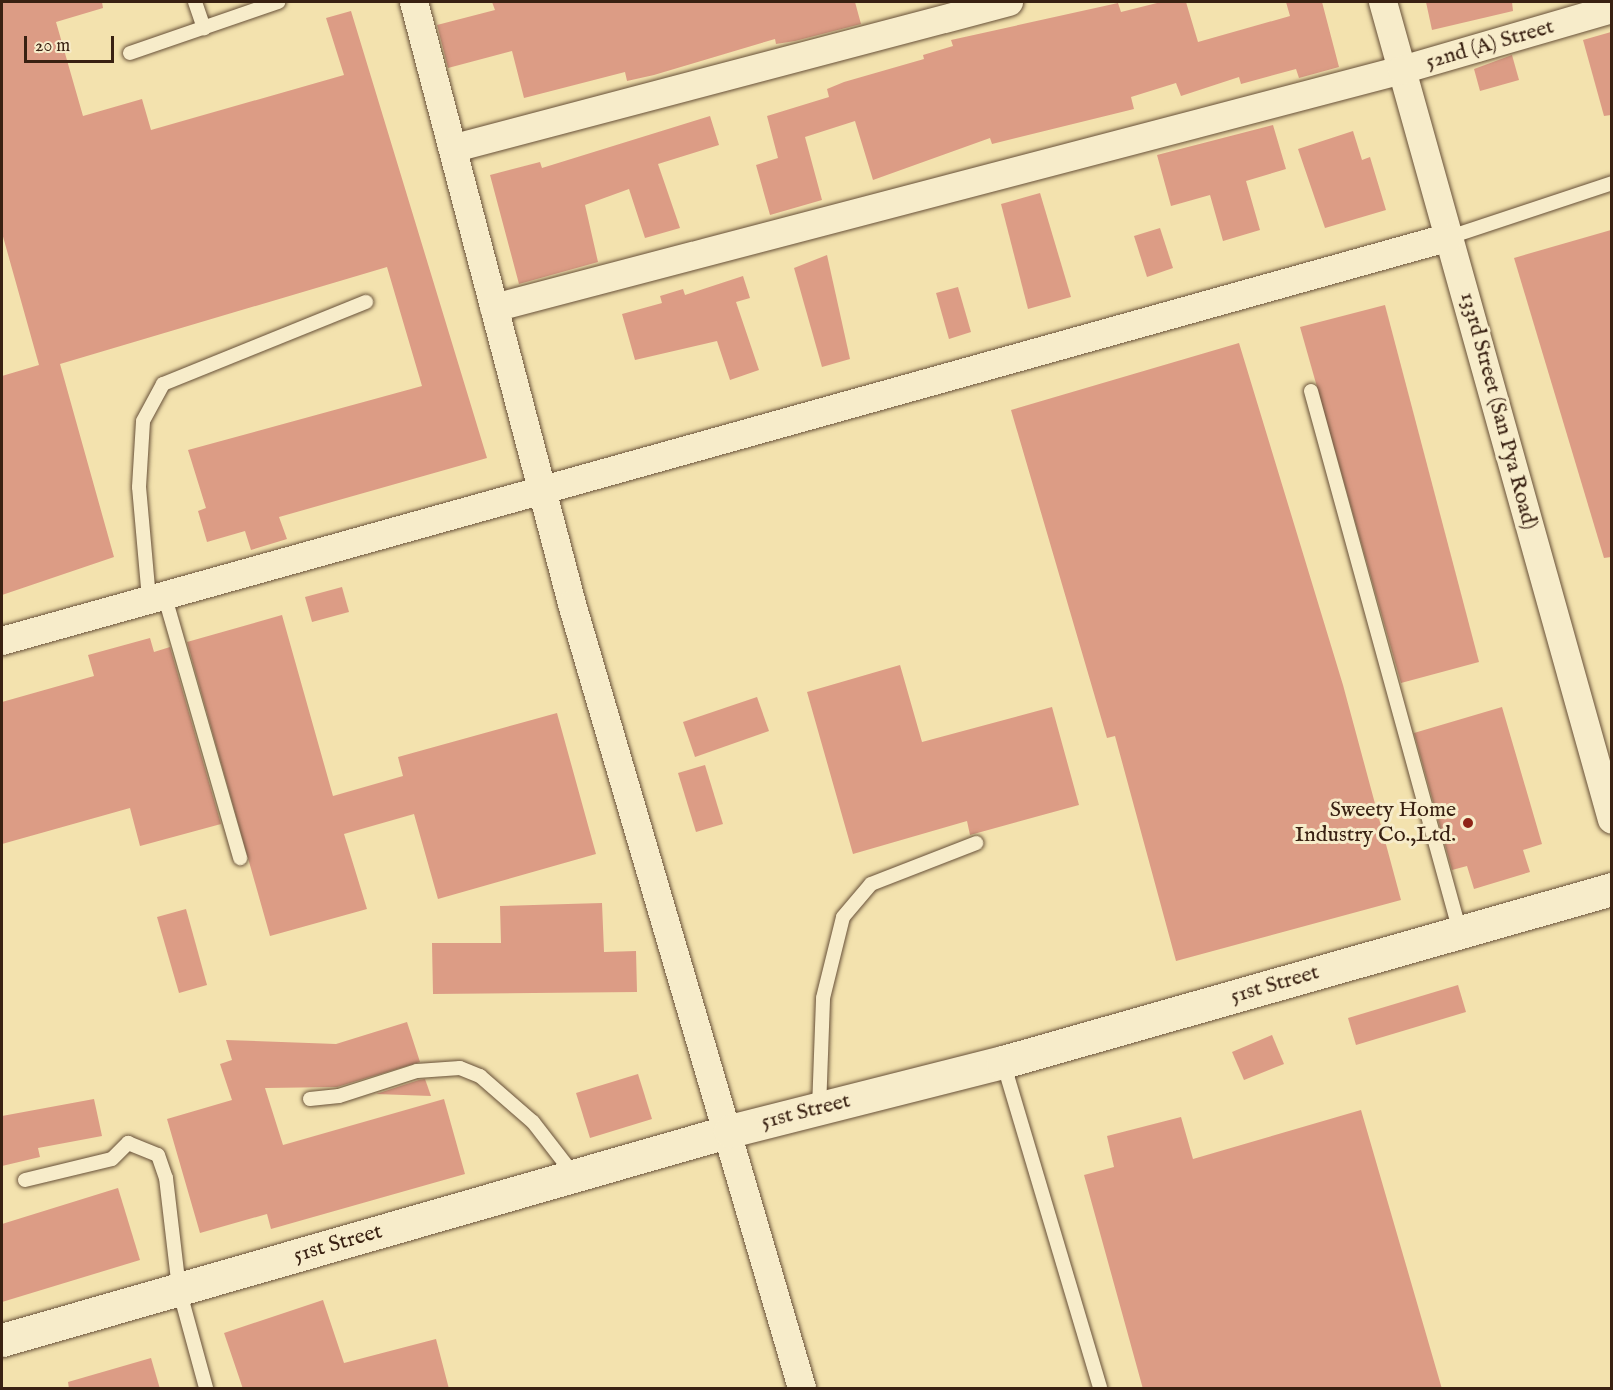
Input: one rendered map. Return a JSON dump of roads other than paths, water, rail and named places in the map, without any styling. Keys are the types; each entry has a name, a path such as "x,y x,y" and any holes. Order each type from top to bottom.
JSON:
{"street":[{"path":"455,148 1009,2"},
{"name":"133rd Street (San Pya Road)","path":"1383,2 1611,820"},
{"path":"421,3 540,488 730,1131 801,1389"},
{"name":"52nd (A) Street","path":"494,308 1402,70 1611,9"},
{"path":"2,641 540,488 1450,237"},
{"name":"51st Street","path":"2,1340 730,1131 1003,1062 1611,889"}],"lane":[{"path":"195,2 204,28"},
{"path":"130,53 278,2"},
{"path":"1450,237 1611,183"},
{"path":"240,858 157,597 139,487 143,421 156,393 163,384 366,302"},
{"path":"1311,391 1460,932"},
{"path":"819,1108 823,998 843,917 871,884 976,843"},
{"path":"1003,1062 1100,1389"},
{"path":"310,1099 339,1096 417,1071 460,1068 480,1076 533,1122 574,1176"},
{"path":"25,1180 112,1159 128,1143 147,1146 158,1155 166,1178 179,1289 206,1389"}],"place":[{"name":"Sweety Home Industry Co.,Ltd.","path":"1468,823"}]}
